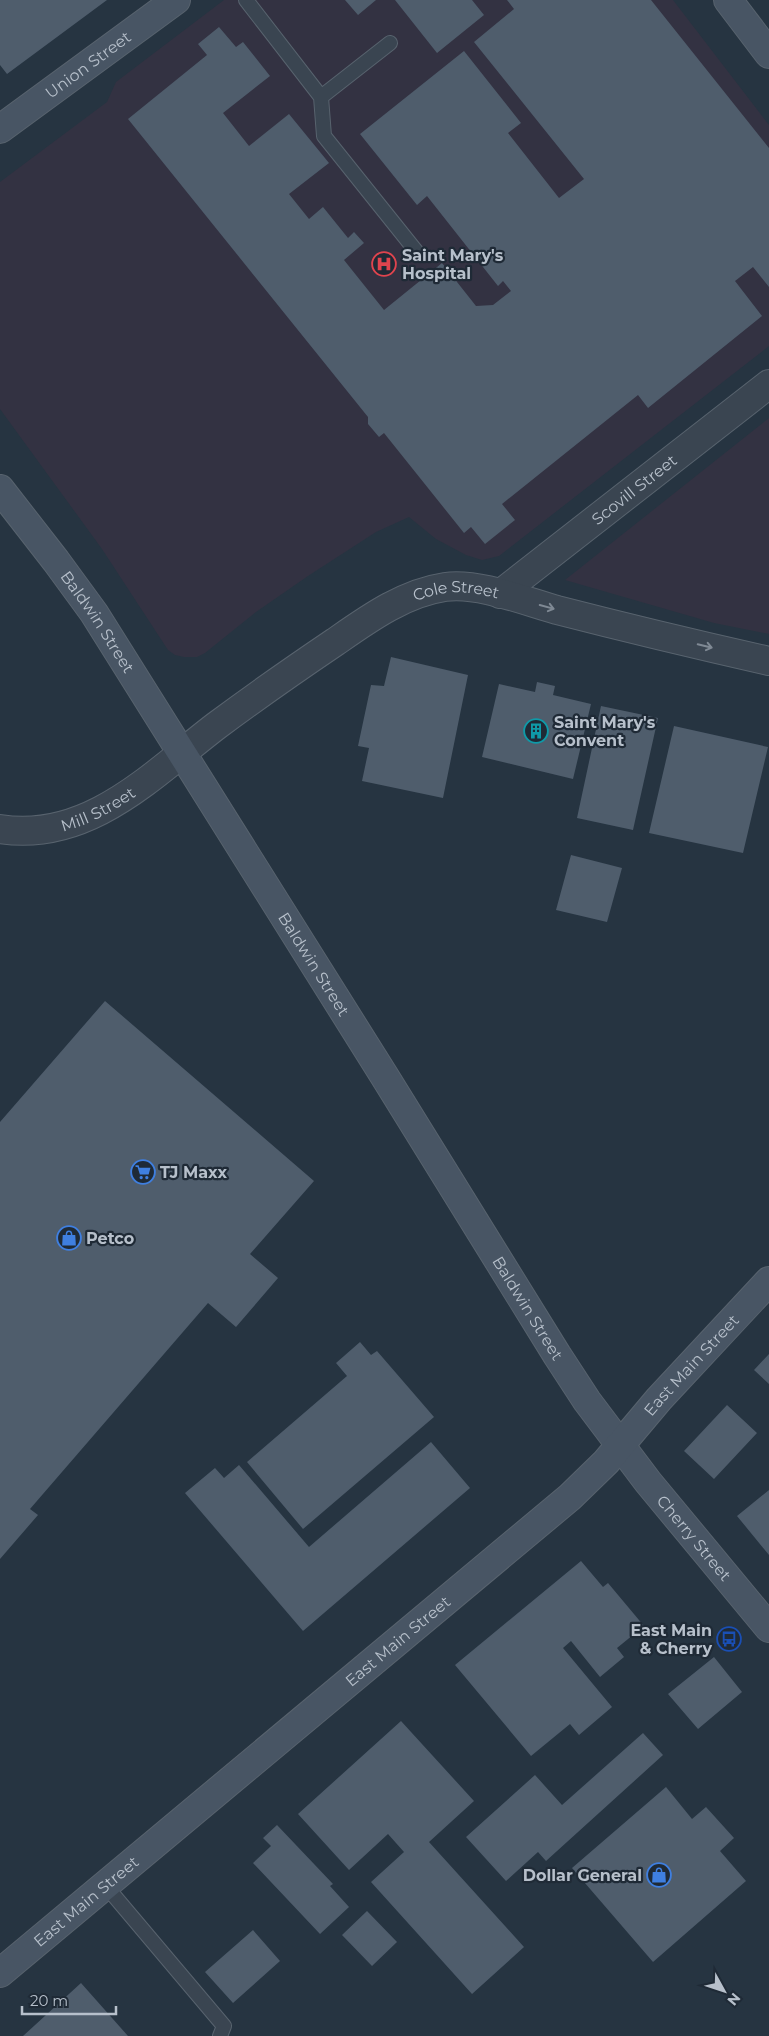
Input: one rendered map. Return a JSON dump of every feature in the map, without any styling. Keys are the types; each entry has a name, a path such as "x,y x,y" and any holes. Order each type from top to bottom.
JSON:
{"main road":[{"name":"Union Street","path":"0,129 176,0"},
{"path":"728,0 769,54"},
{"name":"Baldwin Street","path":"0,489 94,613 557,1356 619,1446"},
{"name":"East Main Street","path":"0,1973 570,1497 619,1446 659,1398 769,1281"},
{"name":"Cherry Street","path":"619,1446 769,1628"}],"street":[{"name":"Scovill Street","path":"500,594 769,384"},
{"name":"Cole Street","path":"182,752 360,624 406,598 430,590 461,586 500,594 769,661"},
{"name":"Mill Street","path":"0,829 26,832 41,831 83,819 111,806 182,752"}],"lane":[{"path":"246,0 320,97 324,136 416,250"},
{"path":"320,97 390,43"},
{"path":"105,1886 224,2026 220,2036"}],"shaded area":[{"name":"Saint Mary's Hospital","path":"224,0 673,0 769,125 769,346 499,556 482,560 466,555 436,539 409,517 376,532 308,576 256,612 205,653 197,657 184,657 175,655 168,650 102,549 0,409 0,182 107,102 116,82"},
{"path":"769,418 769,634 714,623 565,580"}],"building":[{"path":"0,0 107,0 7,74 0,65"},
{"path":"345,0 376,0 358,15"},
{"path":"395,0 472,0 484,15 437,53"},
{"path":"507,0 651,0 769,148 769,287 753,267 735,281 762,316 648,408 638,395 502,504 515,520 485,544 471,527 464,533 384,433 379,437 368,424 368,417 128,119 207,55 198,44 219,27 236,47 243,42 270,76 223,113 249,146 289,114 329,163 289,194 309,219 323,207 348,238 354,232 364,243 344,260 384,310 442,263 476,306 493,305 511,291 503,281 498,286 427,196 417,205 360,134 464,51 521,123 508,133 559,198 584,179 474,42 514,9"},
{"path":"391,657 468,675 443,798 362,781 369,748 358,746 371,685 384,686"},
{"name":"Saint Mary's Convent","path":"537,682 555,686 553,695 591,704 573,779 482,757 499,684 535,692"},
{"path":"601,706 658,718 633,830 577,818"},
{"path":"674,726 768,747 743,853 649,833"},
{"path":"571,855 622,868 607,922 556,910"},
{"path":"105,1001 314,1181 250,1254 278,1278 236,1327 208,1303 30,1509 38,1515 0,1559 0,1122"},
{"path":"360,1342 371,1355 377,1351 434,1417 303,1529 247,1462 347,1376 336,1363"},
{"path":"769,1354 769,1384 754,1370"},
{"path":"727,1405 757,1433 714,1479 684,1451"},
{"path":"431,1442 470,1488 303,1631 185,1493 215,1468 224,1478 239,1465 309,1547"},
{"path":"769,1490 769,1555 737,1516"},
{"path":"581,1561 603,1587 608,1583 644,1626 617,1648 624,1657 600,1677 571,1641 563,1648 612,1707 579,1735 570,1724 531,1756 455,1665"},
{"path":"714,1657 742,1692 698,1729 668,1694"},
{"path":"401,1721 474,1801 429,1842 524,1947 472,1994 371,1882 404,1852 388,1834 349,1870 298,1814"},
{"path":"643,1733 663,1755 546,1861 538,1852 506,1881 466,1837 535,1775 562,1805"},
{"name":"Dollar General","path":"666,1787 692,1819 706,1807 734,1838 720,1851 746,1881 653,1962 572,1868"},
{"path":"277,1825 333,1884 330,1886 349,1907 320,1934 253,1863 271,1846 263,1838"},
{"path":"367,1911 397,1942 372,1966 342,1935"},
{"path":"253,1930 280,1961 233,2003 205,1972"},
{"path":"81,1983 128,2036 23,2036"}],"place":[{"name":"Saint Mary's Hospital","path":"384,264"},
{"name":"Saint Mary's Convent","path":"536,731"},
{"name":"TJ Maxx","path":"143,1172"},
{"name":"Petco","path":"69,1238"},
{"name":"East Main & Cherry","path":"729,1639"},
{"name":"Dollar General","path":"659,1875"}]}
